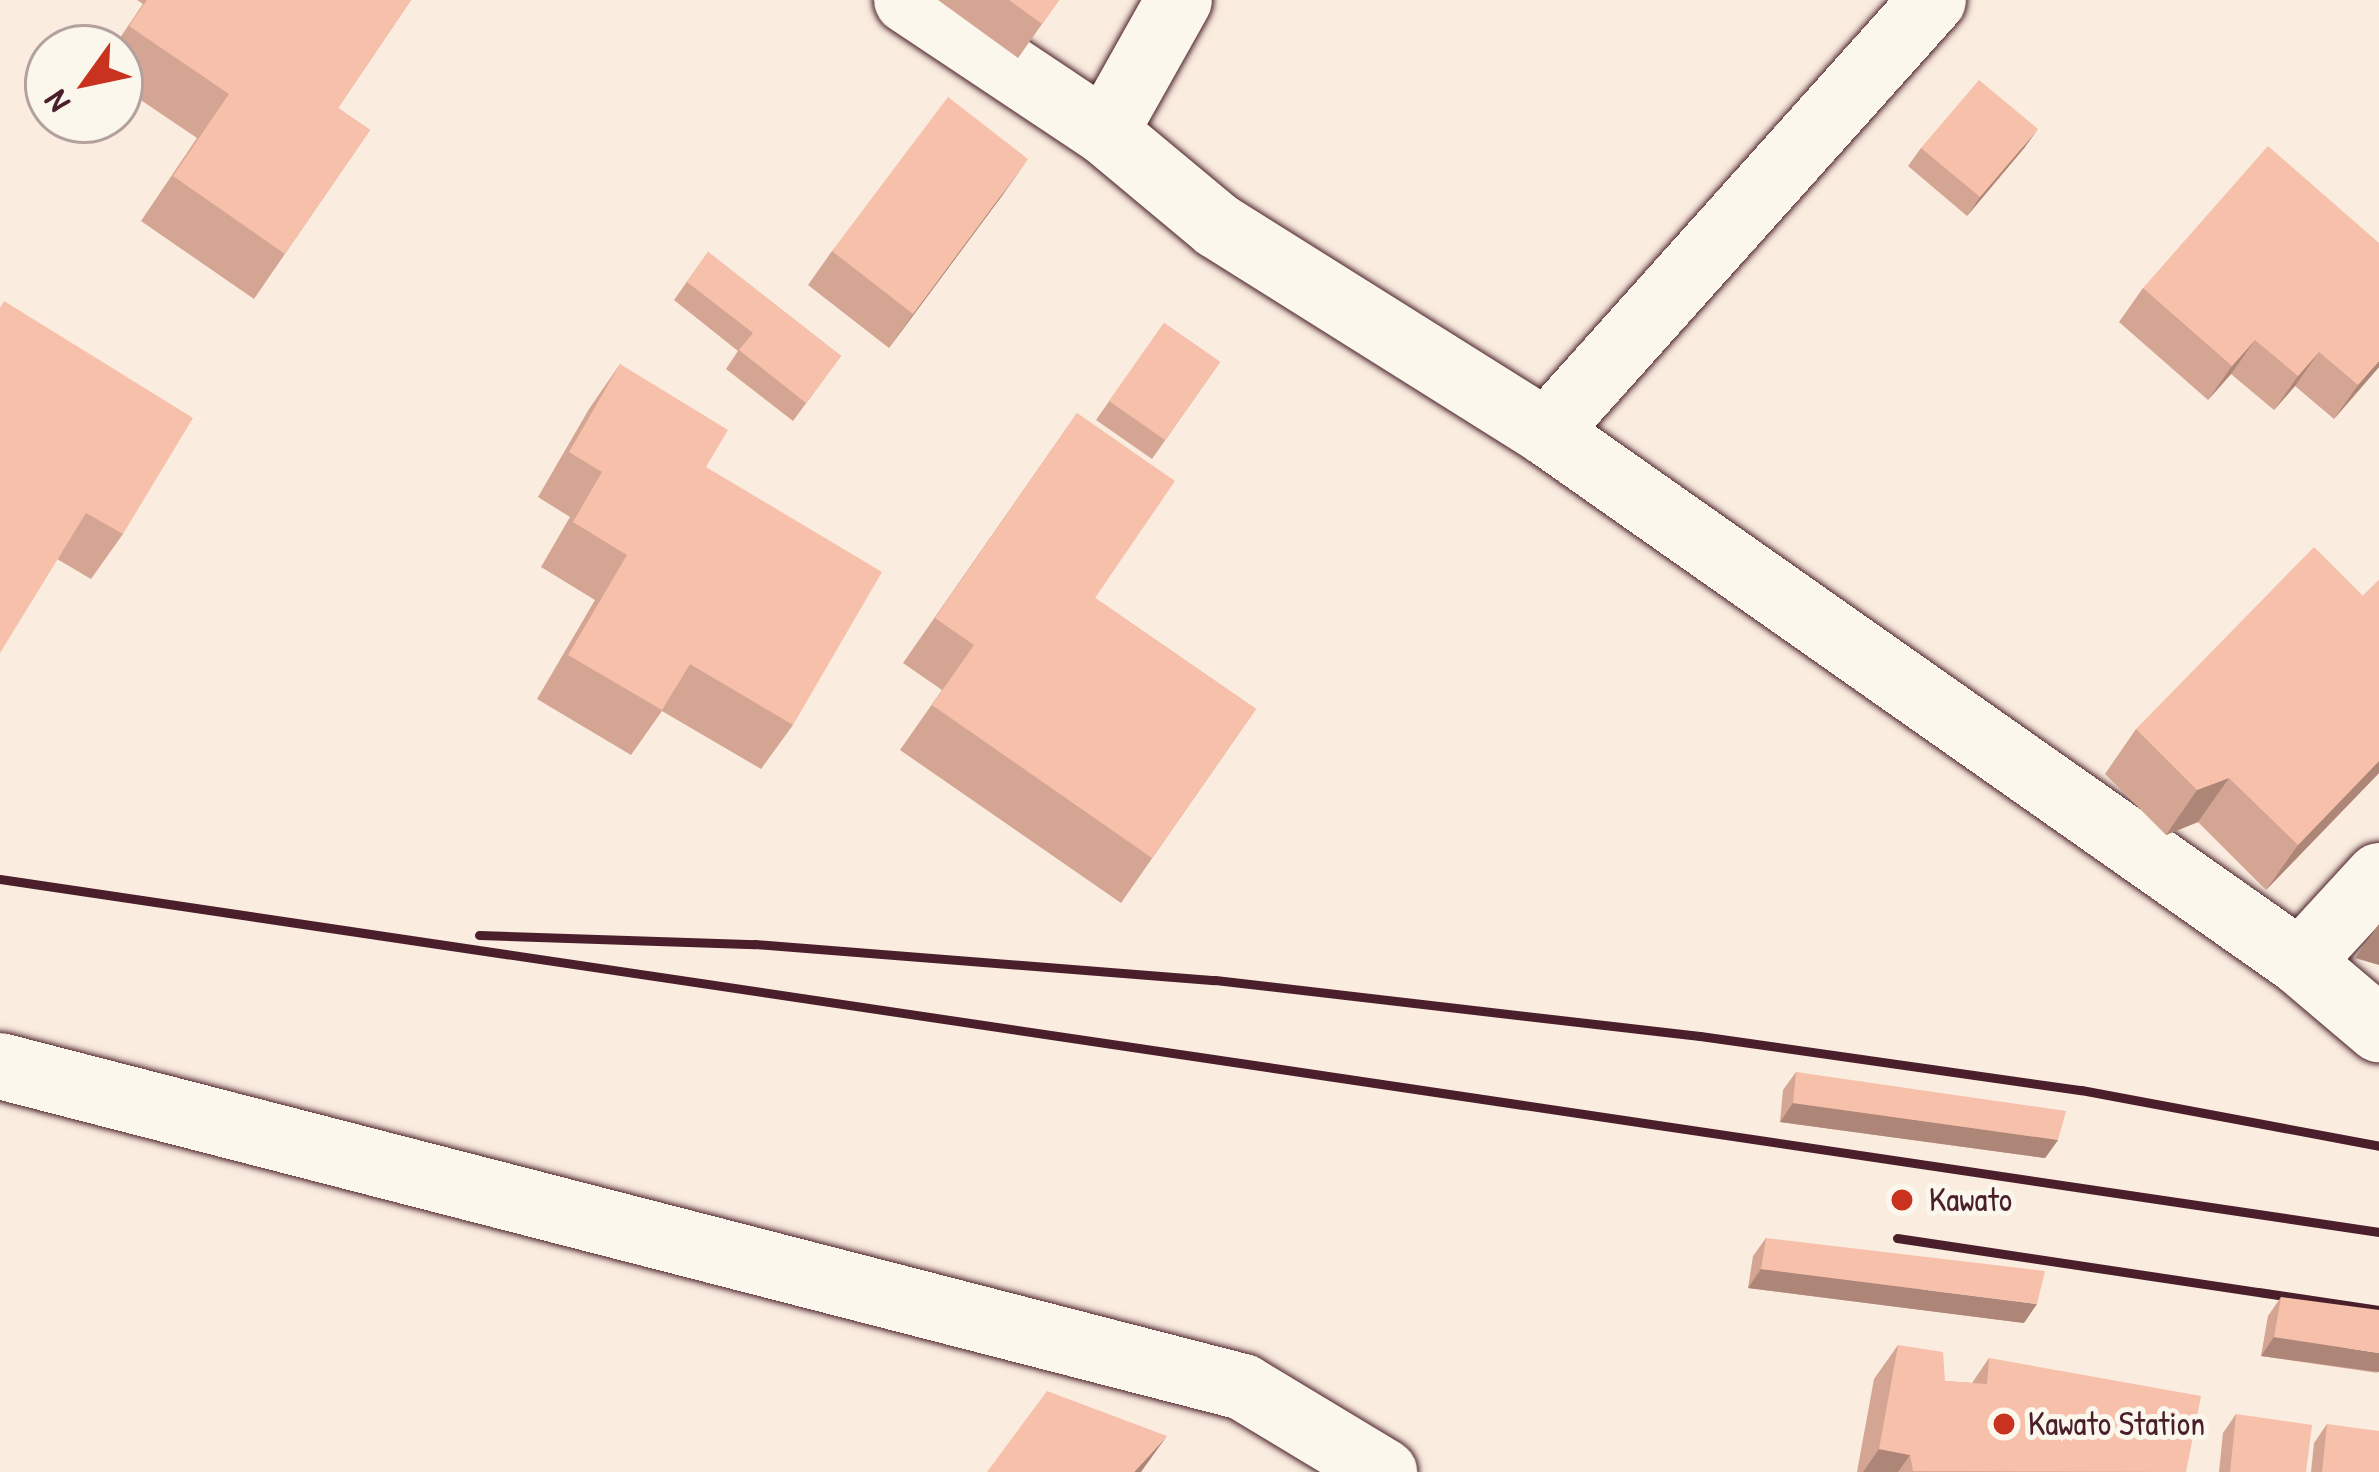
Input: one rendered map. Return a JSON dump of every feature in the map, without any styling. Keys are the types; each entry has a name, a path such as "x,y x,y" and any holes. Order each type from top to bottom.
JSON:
{"street":[{"path":"907,0 1105,132 1218,226 1546,432 2300,962 2379,1029"},
{"path":"1105,132 1179,0"},
{"path":"1546,432 1933,0"},
{"path":"2300,962 2379,876"},
{"path":"0,1066 1243,1387 1384,1472"}],"building":[{"path":"147,0 411,0 338,108 370,130 285,254 173,176 229,94 144,36 144,24 130,24"},
{"path":"1009,0 1059,0 1042,24"},
{"path":"1979,80 2038,129 1980,197 1921,148"},
{"path":"948,97 1028,159 913,314 832,251"},
{"path":"2268,146 2379,243 2379,361 2358,385 2319,352 2298,376 2255,340 2232,366 2143,288"},
{"path":"708,252 841,356 806,403 739,350 753,333 687,282"},
{"path":"4,301 193,418 123,534 86,513 0,653 0,308"},
{"path":"1164,323 1220,362 1165,440 1109,401"},
{"path":"620,364 728,430 706,467 882,572 793,725 690,664 662,710 568,655 627,555 573,522 602,472 569,452"},
{"path":"1077,413 1175,481 1095,598 1256,709 1152,858 932,705 974,645 935,618"},
{"path":"2314,547 2363,596 2379,580 2379,761 2298,845 2229,778 2197,790 2136,729"},
{"path":"1796,1072 2066,1111 2058,1140 1793,1103"},
{"path":"1766,1238 2045,1271 2037,1304 1761,1269"},
{"path":"2281,1297 2379,1310 2379,1353 2274,1337"},
{"path":"1898,1345 1943,1352 1945,1381 1987,1384 1989,1358 2201,1396 2186,1472 1913,1471 1910,1455 1879,1449"},
{"path":"1047,1391 1167,1436 1134,1472 987,1472"},
{"path":"2236,1414 2312,1425 2306,1472 2230,1472"},
{"path":"2327,1424 2379,1431 2379,1472 2322,1472"}],"railway":[{"path":"0,879 2379,1232"},
{"path":"479,935 755,944 1215,980 1700,1036 2081,1090 2379,1146"},
{"path":"1897,1238 2379,1310"}],"place":[{"name":"Kawato","path":"1902,1200"},
{"name":"Kawato Station","path":"2004,1424"}]}
